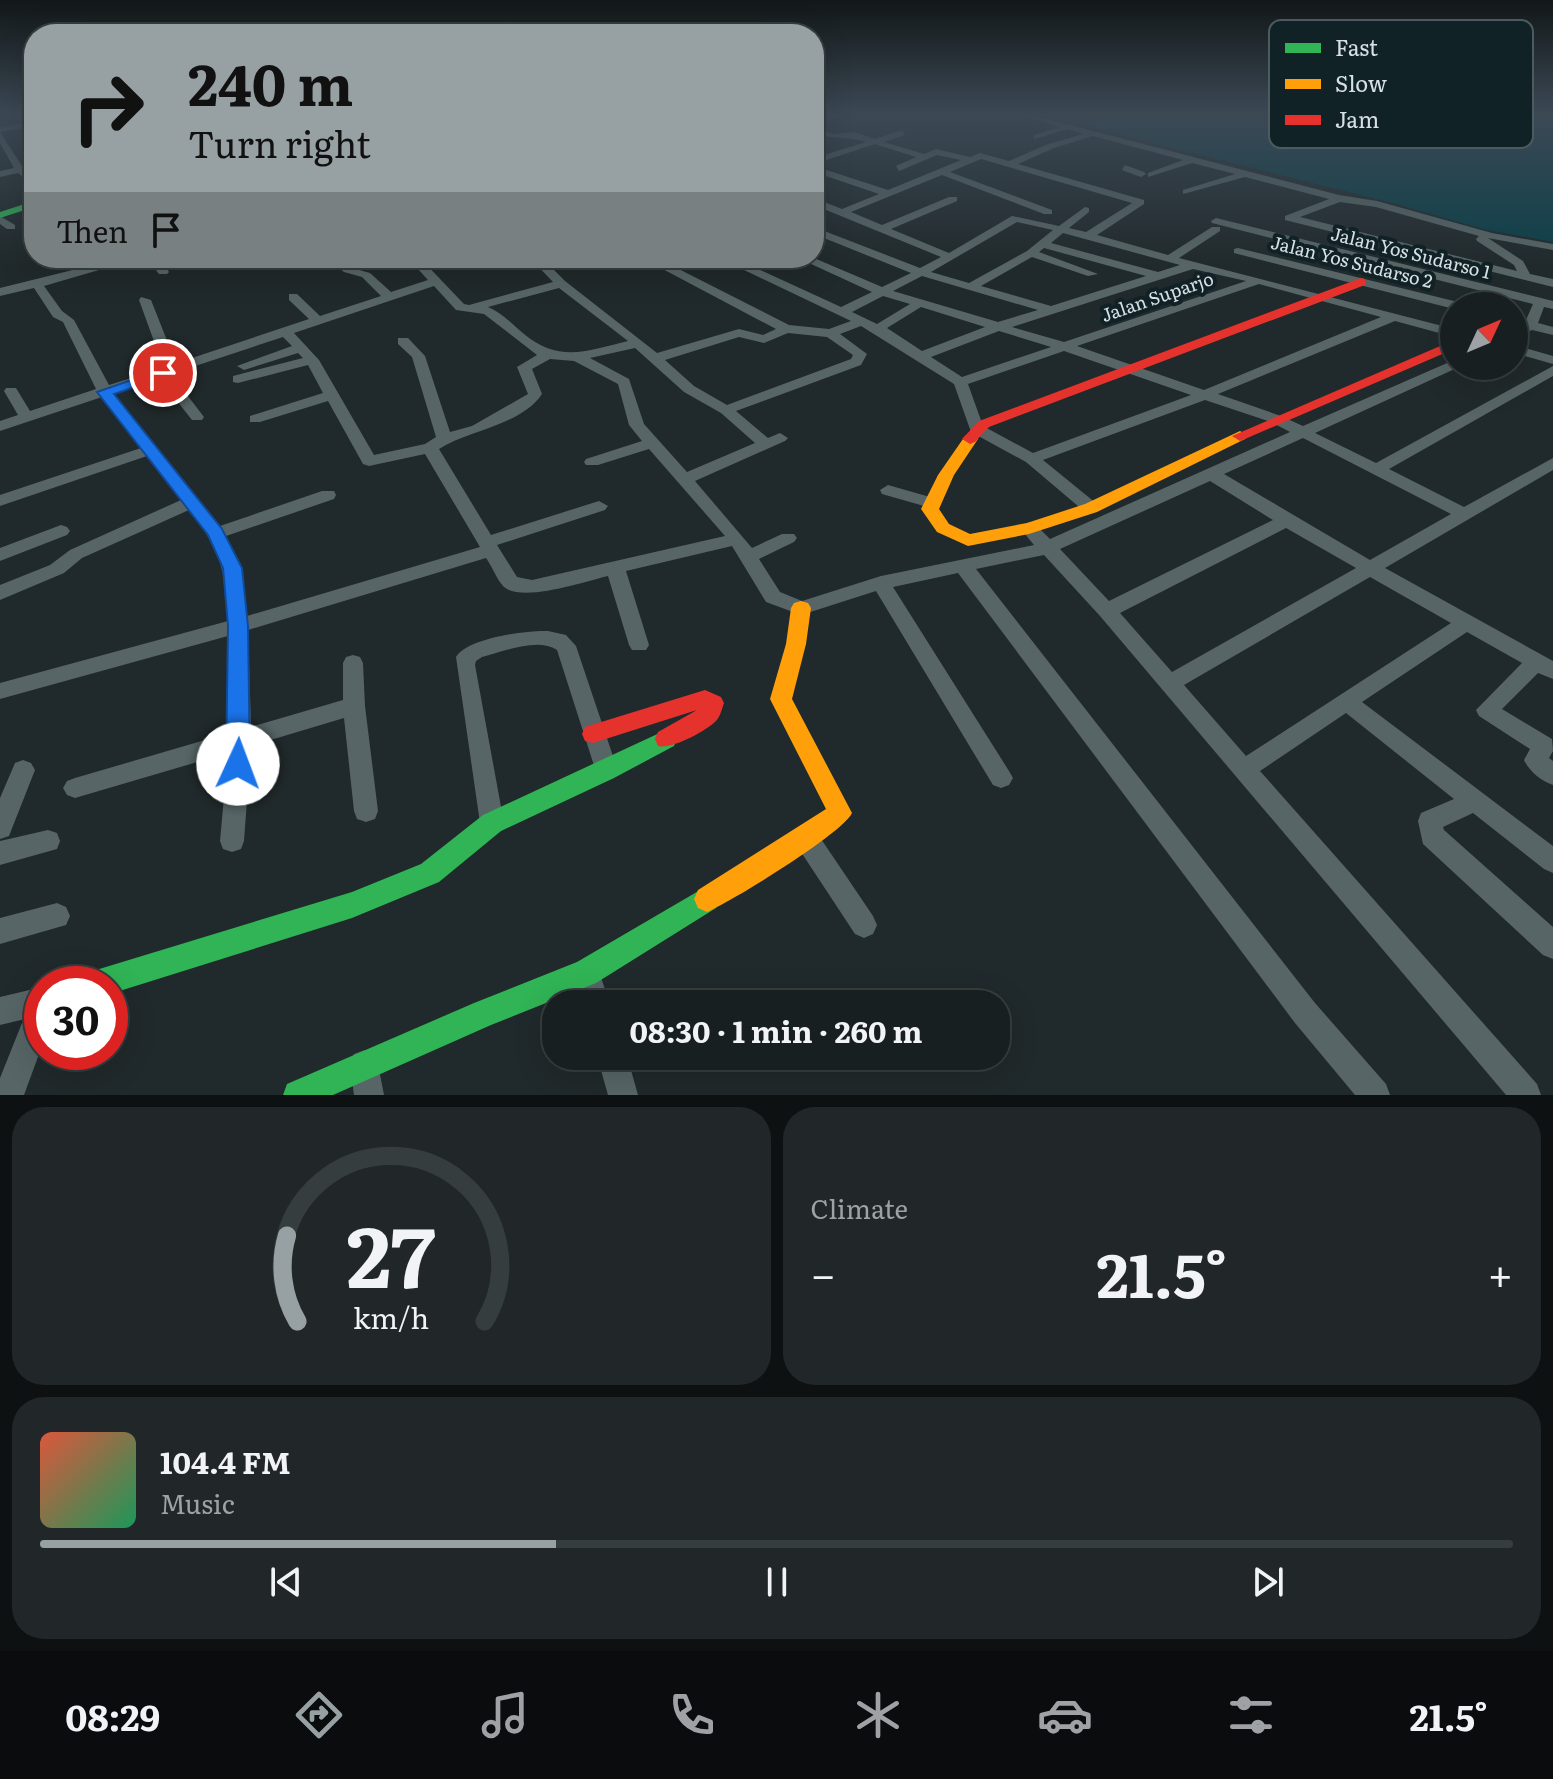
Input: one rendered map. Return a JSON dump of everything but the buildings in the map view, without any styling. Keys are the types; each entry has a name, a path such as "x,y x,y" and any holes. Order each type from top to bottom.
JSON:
{"street":[{"path":"899,168 906,165"},
{"path":"843,212 959,165"},
{"path":"1015,165 1135,199 1140,204 1088,236"},
{"path":"1125,168 1146,178 1178,165"},
{"path":"1211,165 1340,198 1480,239 1519,263 1525,276 1521,292"},
{"path":"0,174 24,172"},
{"path":"824,172 889,194"},
{"path":"942,172 1049,213"},
{"path":"1186,192 1245,174"},
{"path":"824,189 842,178"},
{"path":"911,185 925,190"},
{"path":"972,286 1031,253 1101,190"},
{"path":"939,194 968,206"},
{"path":"824,198 843,212 948,256"},
{"path":"1553,247 1491,236 1377,204 1340,198 1289,218 1553,283"},
{"path":"884,228 953,200"},
{"path":"4,220 24,209"},
{"path":"842,312 1016,218 1440,329"},
{"name":"Jalan Yos Sudarso 1","path":"1169,259 1216,225 1261,233 1495,292"},
{"path":"1211,269 1261,233"},
{"path":"824,234 919,272 1051,310"},
{"path":"1043,244 1159,276"},
{"name":"Jalan Yos Sudarso 2","path":"1238,251 1440,302"},
{"path":"1031,253 1092,274"},
{"path":"921,356 997,327 1192,265"},
{"path":"824,267 883,292 1066,347 1276,419 1465,514"},
{"path":"0,292 95,268"},
{"path":"160,268 163,272"},
{"path":"351,268 366,275 388,296"},
{"path":"424,268 460,307 488,311 533,348 548,355 577,357 638,343"},
{"path":"546,268 561,284 656,358 689,389 773,441 686,479"},
{"path":"669,268 786,329 830,333 861,322"},
{"path":"747,268 877,329 960,382 976,429 1032,459 1091,508"},
{"name":"Jalan Suparjo","path":"960,382 1259,280"},
{"path":"0,426 438,281"},
{"path":"1361,282 976,429 931,503 931,515 943,528 968,540 1029,528 1091,508 1276,419 1440,350"},
{"path":"37,284 57,314 68,320 105,392 216,533 233,568 238,626 240,739 232,841"},
{"path":"467,309 561,284"},
{"path":"293,297 318,321"},
{"path":"145,300 162,344 181,367"},
{"path":"877,329 920,303"},
{"path":"1528,327 1546,304"},
{"path":"1032,459 1204,395 1393,317"},
{"path":"1528,324 1553,331"},
{"path":"656,358 739,333 764,339 786,329"},
{"path":"286,332 312,360 369,461 477,429 531,400 535,394 524,367 548,355"},
{"path":"726,410 856,362 860,354 830,333"},
{"path":"403,341 418,356 437,443 510,582 532,587 737,539"},
{"path":"302,347 236,374 312,360"},
{"path":"1528,353 1553,360"},
{"path":"577,357 624,382 637,425 651,443 737,539 773,597 801,608 881,583 1047,548 1440,371"},
{"path":"1376,470 1553,370"},
{"path":"163,373 197,417"},
{"path":"11,391 27,418"},
{"path":"255,419 331,395"},
{"path":"592,462 651,443"},
{"path":"1,499 151,450"},
{"path":"1169,684 1369,566 1553,463"},
{"path":"1213,475 1286,521 1545,666 1487,710 1544,746 1535,760 1553,775"},
{"path":"888,490 931,503"},
{"path":"216,533 328,495"},
{"path":"0,593 57,569 76,554 191,502"},
{"path":"0,691 238,626 490,546 599,506"},
{"path":"1107,611 1286,521"},
{"path":"1029,528 1107,611 1526,1095"},
{"path":"0,555 61,531"},
{"path":"748,557 788,538"},
{"path":"963,566 1305,1013 1375,1095"},
{"path":"615,567 639,645"},
{"path":"881,583 1001,778"},
{"path":"298,1095 367,1080 484,1013 586,973 806,838 840,813 781,699 796,644 801,608"},
{"path":"1243,770 1468,621"},
{"path":"492,823 466,657 476,651 546,636 561,640 566,646 606,771"},
{"path":"353,663 354,706 366,811"},
{"path":"128,974 365,899 430,873 492,823 606,771 709,714 713,703 705,699 593,734"},
{"path":"1348,703 1553,861"},
{"path":"75,788 354,706"},
{"path":"0,828 23,770"},
{"path":"1474,801 1430,821 1432,836 1553,945"},
{"path":"806,838 864,925"},
{"path":"0,853 48,841"},
{"path":"0,931 57,916"},
{"path":"586,973 591,990"},
{"path":"0,1011 24,1005"},
{"path":"9,1095 24,1055"},
{"path":"616,1070 623,1095"}],"shaded area":[{"path":"1241,165 1553,165 1553,242 1483,229"}],"traffic: fast":[{"path":"0,215 24,207"},
{"path":"128,974 352,905 430,873 492,823 606,771 666,739"},
{"path":"298,1095 484,1013 586,973 707,899"}],"traffic: slow":[{"path":"970,439 946,475 930,509 943,528 968,540 1029,528 1091,508 1240,436"},
{"path":"707,899 806,838 840,813 781,699 796,644 801,608"}],"traffic: jam":[{"path":"970,439 984,424 1361,282"},
{"path":"1240,436 1440,350"},
{"path":"593,734 705,699 713,703 709,714 666,739"}],"route":[{"path":"163,373 105,392 216,533 233,568 238,626 238,764"}]}
